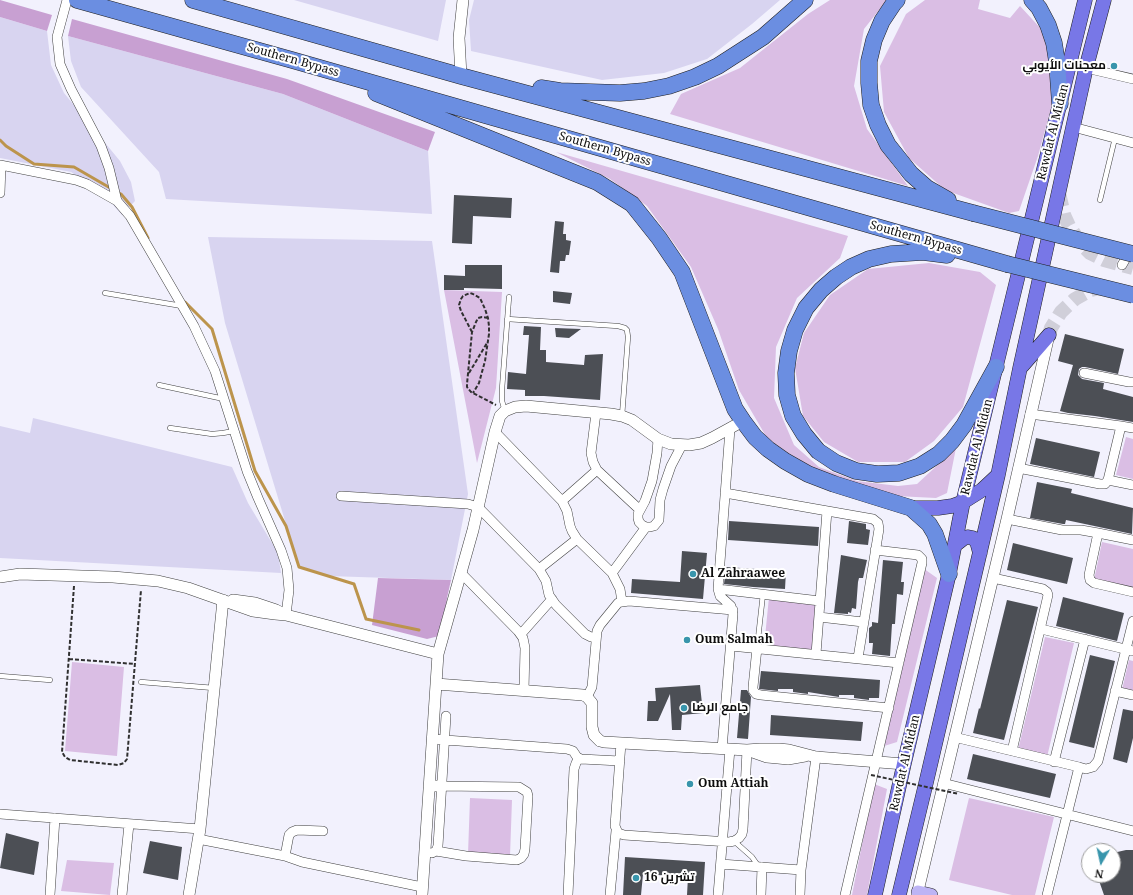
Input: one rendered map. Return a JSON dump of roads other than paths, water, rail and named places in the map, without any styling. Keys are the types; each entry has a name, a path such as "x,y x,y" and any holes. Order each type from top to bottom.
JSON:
{"highway":[{"name":"Southern Bypass","path":"77,0 1007,264 1133,295"},
{"path":"193,0 461,76 973,213 1127,260"},
{"path":"461,76 560,91 594,93 644,91 669,86 695,77 718,66 762,37 805,0"},
{"path":"897,0 882,21 874,40 869,61 871,105 878,126 888,145 911,174 927,188 973,213"},
{"path":"1032,0 1039,8 1048,25 1054,44 1060,104"},
{"path":"292,60 597,182 632,204 660,238 682,272 732,402 736,425 755,436 768,449 785,461 808,474 834,484 911,508 929,524 935,534 949,574"},
{"path":"996,367 964,425 952,441 939,454 920,466 899,473 877,474 856,471 836,463 818,450 804,434 793,416 787,395 786,373 789,351 795,330 806,308 821,290 851,266 869,259 891,254 923,252 1007,264"}],"main road":[{"name":"Rawdat Al Midan","path":"875,895 949,574 963,502 1036,196 1085,0"},
{"name":"Rawdat Al Midan","path":"899,895 998,475 1020,368 1101,3"},
{"path":"1020,368 1049,335"},
{"path":"911,508 938,508 952,506 963,502 982,490 998,475"},
{"path":"955,545 964,538 973,538 977,542 980,552"},
{"path":"918,893 931,895"}],"street":[{"path":"67,0 58,37 60,64 71,90 101,146 110,168 117,202"},
{"path":"461,76 459,38 464,0"},
{"path":"1086,68 1133,79"},
{"path":"1073,127 1133,143"},
{"path":"0,192 0,165 76,180 87,184 117,202 130,216 194,326 215,371 247,471 281,550 287,568 289,590 286,615"},
{"path":"1127,260 1127,255 1133,246"},
{"path":"918,893 1049,335"},
{"path":"1084,373 1133,382"},
{"path":"0,814 129,824 199,834 285,856 302,862 422,891 438,654 473,530 500,416 505,411 526,406 622,416 636,422 658,440 671,444 682,445 701,443 736,425"},
{"path":"596,413 592,457 593,462 597,470 640,510"},
{"path":"1030,414 1133,428"},
{"path":"718,895 723,842 730,646 733,610 729,603 720,596 718,589 725,492 736,425"},
{"path":"1018,468 1105,484 1108,480 1121,426"},
{"path":"495,432 562,500 568,511 570,526 577,539 612,573 618,583 622,602"},
{"path":"658,440 655,467 648,495 640,510 638,518 642,525 646,527 654,526 659,520 662,488 668,471 682,445"},
{"path":"655,467 668,471"},
{"path":"562,500 597,470"},
{"path":"1108,480 1133,485"},
{"path":"725,492 876,521 879,528 858,658"},
{"path":"341,496 468,504 478,507 539,568 556,605 585,634 591,638 595,638"},
{"path":"816,654 827,511"},
{"path":"1007,519 1062,530 1098,532 1133,540"},
{"path":"612,573 646,527"},
{"path":"1098,532 1089,575 1090,580 1094,583 1133,592"},
{"path":"539,568 577,539"},
{"path":"845,895 922,561 918,555 875,550"},
{"path":"461,573 521,634 525,643 524,690"},
{"path":"0,577 20,574 113,577 158,581 173,584 223,600 255,603 286,615 438,654"},
{"path":"993,578 1042,589 1047,592 1048,597 1012,751"},
{"path":"718,589 820,601"},
{"path":"521,634 552,599"},
{"path":"189,895 199,834 223,600"},
{"path":"587,697 592,687 596,631 615,606 622,602 629,601 733,610"},
{"path":"819,616 863,622"},
{"path":"954,737 1054,762 1090,768 1098,761 1115,691 1129,650 1133,621"},
{"path":"1041,629 1129,650"},
{"path":"1054,762 1085,639"},
{"path":"730,646 899,663"},
{"path":"757,648 753,687 756,694 889,708"},
{"path":"436,684 579,694 587,697 592,703 592,731 596,738 604,742 747,750 760,748 778,749 789,750 812,756 904,764"},
{"path":"1115,691 1133,695"},
{"path":"436,851 438,846 446,716"},
{"path":"432,739 567,750 573,751 579,758 584,760 620,761"},
{"path":"610,895 616,831 615,826 621,743"},
{"path":"616,831 620,835 723,842 734,841 742,834 743,829 747,750"},
{"path":"800,895 812,756"},
{"path":"572,895 568,895 574,769 579,758"},
{"path":"1047,895 1079,767"},
{"path":"943,783 1133,831"},
{"path":"425,853 436,851 466,856 517,860 524,854 525,849 527,792 519,788 429,786"},
{"path":"50,895 54,818"},
{"path":"122,895 129,824"},
{"path":"285,856 289,835 292,832 296,830 323,831"},
{"path":"721,864 802,870"},
{"path":"761,867 761,895"}],"lane":[{"path":"1100,200 1115,138"},
{"path":"105,293 183,306"},
{"path":"505,411 502,400 502,389 509,297"},
{"path":"507,319 618,326 625,328 627,330 628,337 622,416"},
{"path":"160,385 225,399"},
{"path":"170,428 212,434 234,431"},
{"path":"757,648 763,594"},
{"path":"0,676 50,680"},
{"path":"141,682 214,688"},
{"path":"734,841 761,867"}],"waterway":[{"path":"0,140 6,146 34,164 74,167 112,189"},
{"path":"117,192 121,194 132,207 148,238"},
{"path":"185,302 212,329 255,471 286,526 299,567 354,584 366,619 419,630"}],"tunnel":[{"path":"1059,193 1064,215 1069,226 1082,245 1090,253 1104,260 1133,268"},
{"path":"1049,335 1051,328 1061,312 1075,299 1091,290 1105,288"}],"place":[{"name":"معجنات الأيوبي","path":"1114,66"},
{"name":"Al Zahraawee","path":"693,574"},
{"name":"Oum Salmah","path":"687,640"},
{"name":"جامع الرضا","path":"684,708"},
{"name":"Oum Attiah","path":"690,784"},
{"name":"16 تشرين","path":"636,878"}]}
